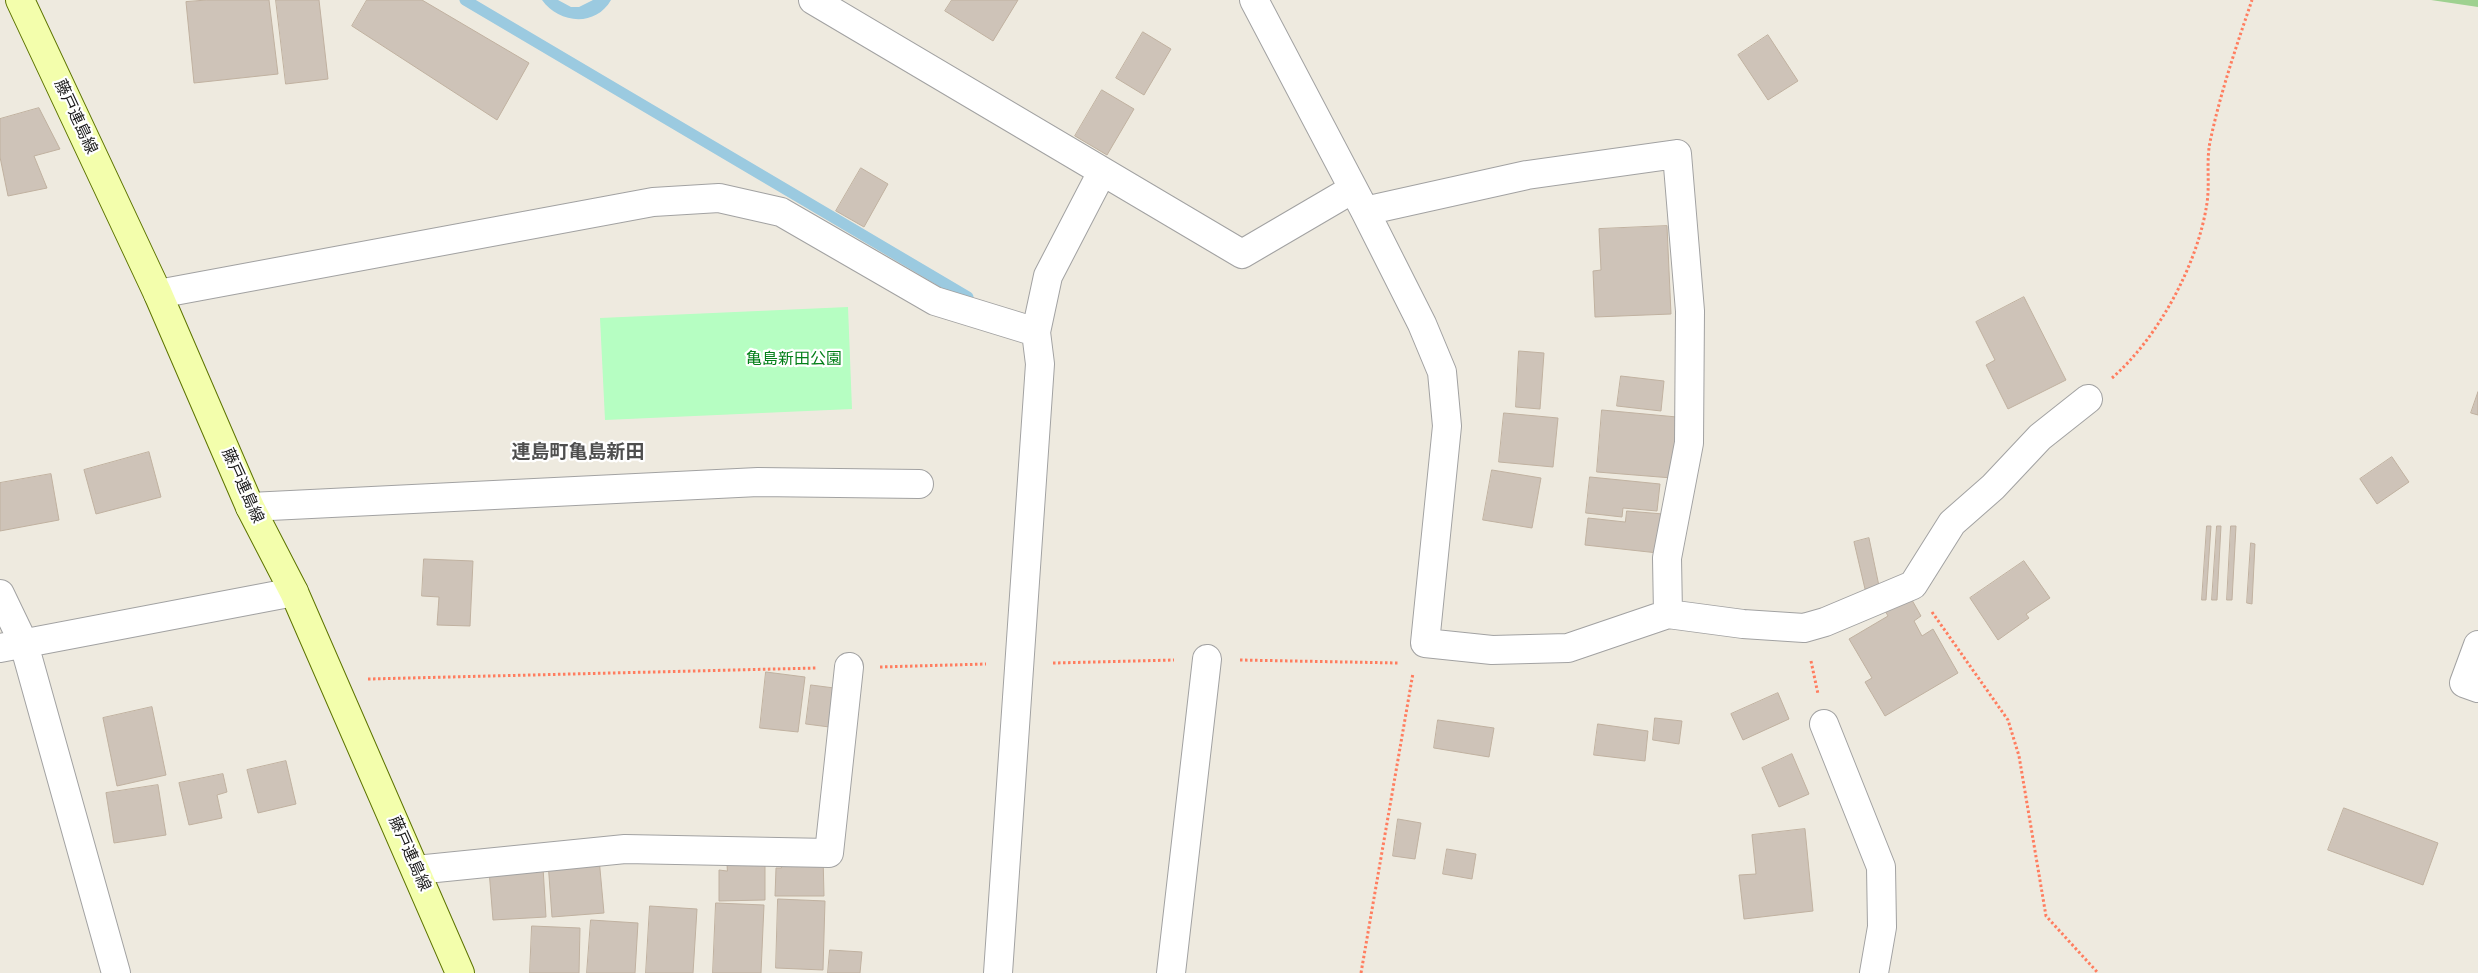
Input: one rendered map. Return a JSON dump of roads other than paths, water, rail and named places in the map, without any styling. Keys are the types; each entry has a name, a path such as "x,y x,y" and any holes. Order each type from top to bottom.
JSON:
{"main road":[{"name":"藤戸連島線","path":"20,0 158,294 250,507 294,592 460,973"}],"street":[{"path":"813,0 1242,254 1359,200 1677,154 1690,311 1689,443 1667,558 1668,614"},
{"path":"1254,0 1422,324 1442,372 1447,426 1425,643 1492,650 1568,648 1668,614 1744,624 1804,628 1825,622 1912,585 1952,523 1993,487 2040,437 2088,399"},
{"path":"998,973 1040,364 1036,332 1048,276 1102,172"},
{"path":"158,294 653,202 719,198 781,212 935,301 1036,332"},
{"path":"250,507 758,482 919,484"},
{"path":"12,646 294,592"},
{"path":"0,594 12,646 116,973"},
{"path":"2478,646 2464,683 2478,688"},
{"path":"1171,973 1207,659"},
{"path":"416,870 625,849 828,853 849,667"},
{"path":"1824,724 1881,867 1882,927 1874,973"}],"water":[{"path":"542,0 558,0 571,7 579,7 593,0 611,0 596,15 576,19 557,14"}],"waterway":[{"path":"465,0 968,297"}],"district":[{"name":"連島町亀島新田","path":"578,453"}],"park label":[{"name":"亀島新田公園","path":"794,360"}]}
